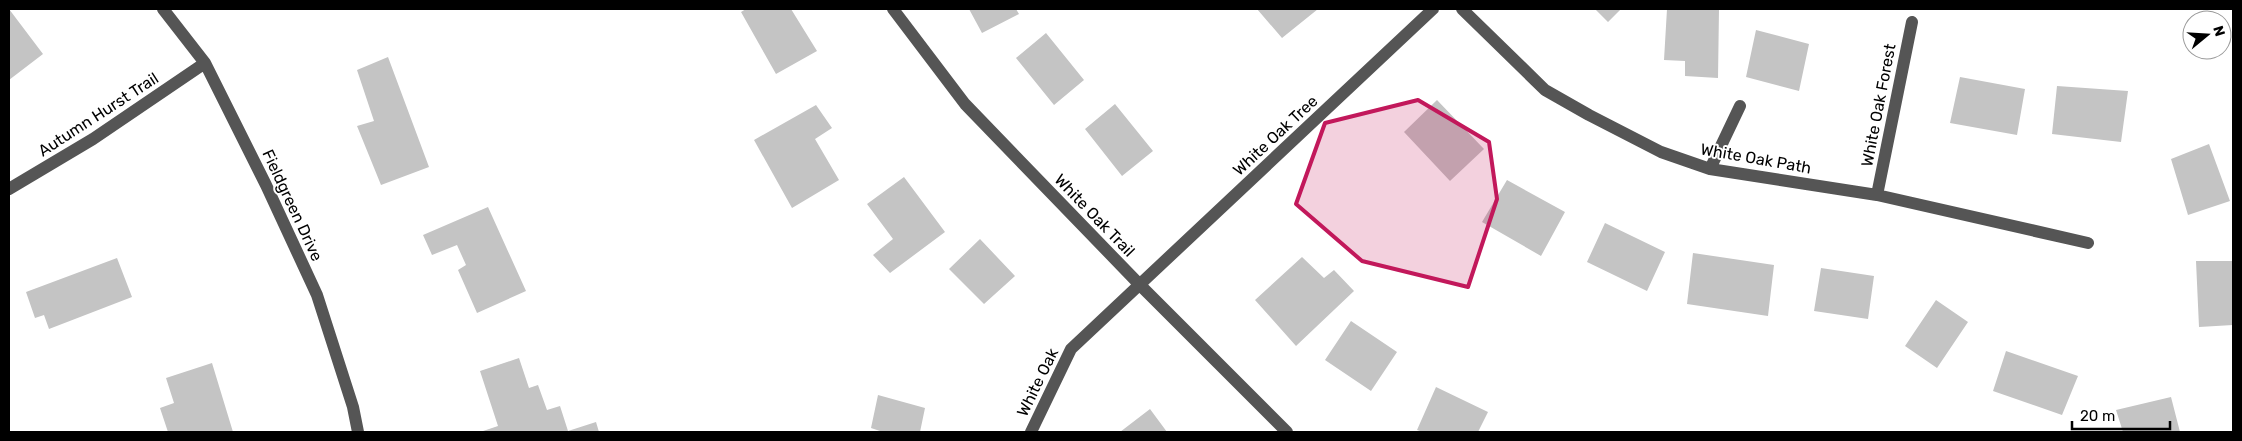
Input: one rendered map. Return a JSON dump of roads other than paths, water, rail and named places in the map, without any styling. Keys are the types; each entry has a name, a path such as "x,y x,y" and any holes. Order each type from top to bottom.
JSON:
{"street":[{"name":"Fieldgreen Drive","path":"163,9 205,64 266,185 317,295 353,407 358,432"},
{"name":"White Oak Trail","path":"893,9 965,104 1139,284 1287,432"},
{"name":"White Oak Tree","path":"1139,284 1433,9"},
{"name":"White Oak Path","path":"1462,9 1545,90 1660,152 1710,169 1877,195 2088,243"},
{"name":"White Oak Forest","path":"1877,195 1912,22"},
{"name":"Autumn Hurst Trail","path":"9,189 93,139 205,64"},
{"path":"1710,169 1740,106"},
{"name":"White Oak","path":"1030,432 1071,349 1139,284"}]}
